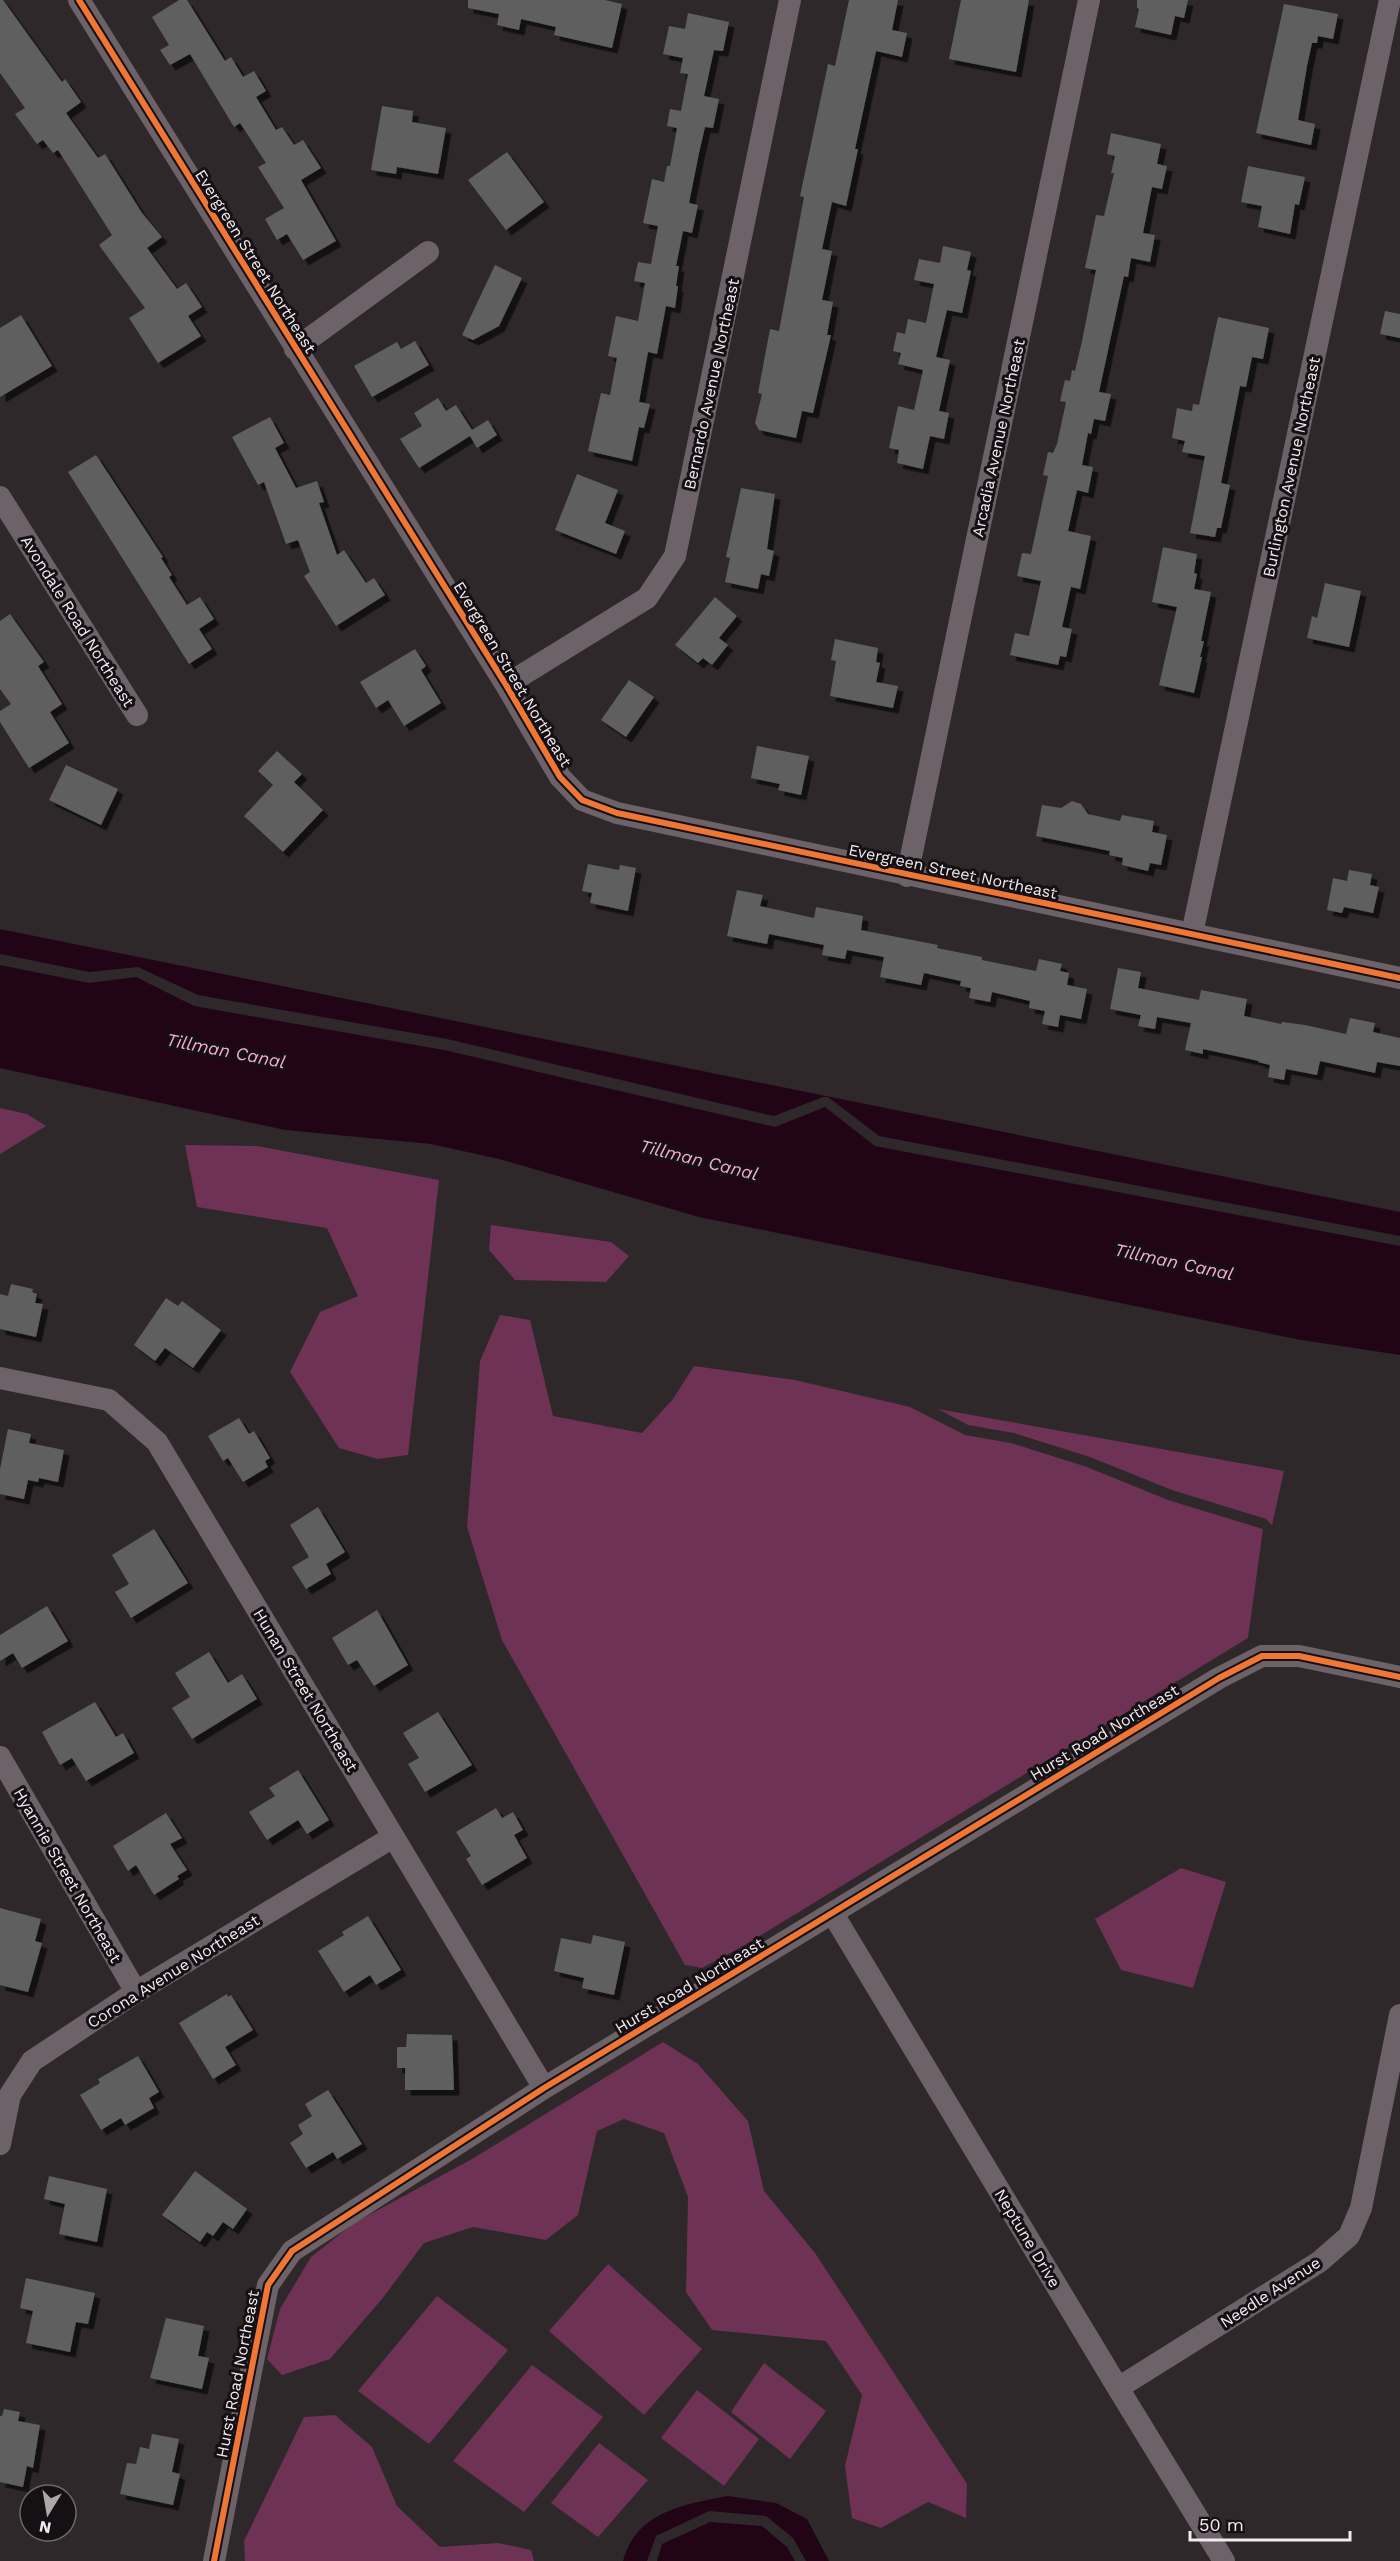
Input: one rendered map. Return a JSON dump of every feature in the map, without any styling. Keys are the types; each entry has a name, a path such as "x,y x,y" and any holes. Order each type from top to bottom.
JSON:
{"street":[{"name":"Evergreen Street Northeast","path":"79,0 295,350 506,685 560,777 582,801 617,813 908,876 1400,978"},
{"name":"Bernardo Avenue Northeast","path":"506,685 647,598 675,556 790,0"},
{"name":"Arcadia Avenue Northeast","path":"908,876 1089,0"},
{"name":"Burlington Avenue Northeast","path":"1192,934 1390,0"},
{"path":"295,350 428,252"},
{"name":"Avondale Road Northeast","path":"0,497 137,715"},
{"name":"Hunan Street Northeast","path":"0,1378 109,1400 157,1442 544,2088"},
{"name":"Hurst Road Northeast","path":"214,2561 268,2286 290,2253 544,2088 834,1914 1219,1678 1262,1656 1299,1656 1400,1677"},
{"name":"Hyannie Street Northeast","path":"0,1757 136,1992"},
{"name":"Corona Avenue Northeast","path":"0,2144 10,2095 32,2061 136,1992 393,1837"},
{"name":"Neptune Drive","path":"834,1914 1224,2561"},
{"name":"Needle Avenue","path":"1118,2388 1319,2262 1349,2236 1361,2208 1400,2015"}],"shaded area":[{"path":"0,1108 27,1114 46,1126 0,1154"},
{"path":"185,1145 257,1146 439,1180 408,1455 378,1459 339,1448 290,1372 320,1312 358,1296 327,1228 197,1207"},
{"path":"491,1225 611,1242 629,1256 606,1282 515,1280 489,1250"},
{"path":"500,1315 530,1320 553,1416 642,1433 673,1399 694,1366 795,1380 910,1407 965,1435 1011,1443 1087,1467 1168,1500 1263,1529 1248,1638 743,1946 702,1968 685,1965 502,1640 467,1527 480,1361"},
{"path":"938,1409 1284,1471 1272,1525 1266,1519 1172,1490 1090,1457 1014,1433 968,1425"},
{"path":"1181,1868 1226,1882 1193,1988 1121,1970 1095,1919"},
{"path":"663,2042 698,2064 748,2121 764,2191 815,2253 967,2484 966,2518 928,2502 881,2528 852,2518 845,2466 862,2395 826,2341 712,2330 686,2292 688,2197 664,2133 624,2119 597,2131 578,2215 546,2240 473,2227 424,2243 382,2299 330,2359 282,2375 267,2359 280,2309 311,2257 354,2223 472,2159"},
{"path":"608,2264 702,2349 644,2415 549,2331"},
{"path":"437,2296 508,2350 429,2444 358,2391"},
{"path":"764,2363 826,2411 790,2459 731,2412"},
{"path":"532,2365 603,2417 524,2512 453,2461"},
{"path":"697,2390 759,2439 724,2486 661,2438"},
{"path":"335,2415 372,2447 397,2506 440,2547 498,2543 531,2550 534,2561 245,2561 244,2541 304,2417"},
{"path":"599,2443 648,2480 598,2537 551,2503"}],"water":[{"path":"0,929 1400,1212 1400,1236 879,1136 828,1097 774,1116 447,1039 198,995 138,967 89,972 0,954"},
{"name":"Tillman Canal","path":"0,965 89,983 136,977 194,1006 444,1050 775,1127 825,1107 875,1146 1400,1246 1400,1355 1301,1340 699,1217 499,1159 431,1144 285,1130 0,1068"},
{"path":"728,2496 776,2503 807,2519 829,2561 806,2561 793,2538 766,2516 709,2511 656,2536 647,2561 623,2561 630,2544 639,2531 651,2521 680,2507"},
{"path":"710,2522 762,2526 787,2547 795,2561 657,2561 662,2544"}],"building":[{"path":"0,0 3,0 62,82 65,79 81,102 66,113 98,158 105,154 142,213 162,237 147,248 177,289 186,283 202,307 188,316 201,336 158,363 129,318 145,308 99,245 112,235 58,150 53,153 43,140 37,144 15,114 25,108 0,73"},
{"path":"179,0 187,0 225,61 231,57 243,77 254,71 266,91 256,97 276,130 282,127 294,145 303,140 321,168 301,180 336,241 303,260 287,234 277,240 265,219 284,208 258,167 266,163 240,123 234,127 190,54 170,65 160,50 169,45 152,17"},
{"path":"468,0 605,0 622,4 612,48 554,35 556,27 521,19 519,30 497,25 499,14 468,8"},
{"path":"849,0 898,0 892,30 907,33 902,57 876,51 855,149 858,149 846,206 832,202 822,249 832,251 822,300 833,302 827,335 831,335 813,413 802,411 796,438 759,430 755,423 762,394 758,393 770,329 779,331 804,197 800,196 828,64 835,66"},
{"path":"961,0 1029,0 1016,72 949,59"},
{"path":"1137,0 1188,0 1184,18 1175,16 1171,35 1135,27 1139,9"},
{"path":"1284,4 1338,14 1333,39 1318,36 1317,43 1312,43 1307,66 1298,120 1315,124 1311,145 1256,133"},
{"path":"688,13 729,22 723,51 714,50 704,96 719,99 713,128 705,127 699,153 689,203 698,205 692,233 683,231 676,266 679,266 675,308 666,306 657,354 648,352 639,402 650,404 644,428 639,427 632,461 588,451 601,393 610,395 617,358 608,356 616,316 638,321 645,283 634,281 638,262 651,264 658,226 643,223 652,179 664,182 667,166 670,166 677,128 667,126 670,109 681,111 688,74 680,73 683,58 663,54 669,26 685,29"},
{"path":"382,106 413,111 412,122 446,128 438,174 397,167 396,174 371,170"},
{"path":"1111,133 1161,144 1157,164 1167,166 1162,189 1152,187 1143,233 1155,235 1150,262 1131,258 1128,277 1124,276 1099,392 1111,394 1105,421 1094,419 1091,434 1088,433 1082,465 1093,467 1088,493 1077,490 1068,531 1091,536 1080,589 1071,587 1062,627 1072,629 1066,657 1060,656 1058,665 1010,655 1015,633 1029,636 1041,581 1017,576 1022,553 1031,554 1048,476 1043,475 1048,452 1053,453 1057,444 1066,402 1060,401 1065,380 1070,381 1072,370 1075,371 1082,341 1096,270 1085,268 1096,215 1104,216 1114,173 1111,173 1115,156 1107,154"},
{"path":"507,152 544,202 506,230 468,180"},
{"path":"1248,166 1305,177 1299,205 1295,204 1290,234 1258,227 1262,206 1241,202"},
{"path":"943,246 971,252 967,270 971,271 962,313 947,310 936,357 950,360 939,411 949,413 944,439 930,436 923,469 897,463 899,450 889,448 898,406 914,410 923,370 898,364 901,353 893,351 897,332 905,334 908,319 926,323 934,284 914,280 919,259 940,263"},
{"path":"495,265 522,278 499,326 473,340 462,335"},
{"path":"1385,311 1400,314 1400,338 1380,334"},
{"path":"21,315 52,366 0,397 0,328"},
{"path":"1218,317 1269,328 1263,359 1252,357 1246,387 1240,386 1221,483 1230,485 1221,528 1217,528 1215,537 1190,533 1205,456 1182,452 1185,441 1172,438 1177,408 1192,411 1193,404 1199,405"},
{"path":"415,341 429,365 372,397 354,366 397,342 401,349"},
{"path":"438,398 446,411 456,405 472,430 488,420 497,435 477,448 470,436 419,468 400,439 422,426 414,413"},
{"path":"270,417 284,443 275,448 296,488 317,481 324,502 319,503 337,555 344,550 366,583 374,578 385,595 336,626 304,576 310,572 298,540 286,544 264,482 258,485 232,437"},
{"path":"96,455 163,557 161,558 172,575 169,577 187,605 200,597 214,619 199,629 212,649 189,664 68,472"},
{"path":"577,474 618,490 605,523 625,531 616,554 555,530"},
{"path":"741,488 775,494 767,549 774,551 769,576 761,574 758,589 725,582 730,558 726,557"},
{"path":"1163,547 1197,554 1194,589 1211,592 1201,641 1204,641 1200,657 1202,657 1194,693 1159,685 1177,607 1152,602"},
{"path":"1325,583 1361,591 1349,647 1307,638 1312,616 1317,618"},
{"path":"715,597 737,616 719,638 728,645 712,665 703,658 698,663 675,645"},
{"path":"10,614 44,662 38,666 62,704 50,712 69,743 29,768 0,722 0,711 11,704 0,689 0,621"},
{"path":"835,639 878,648 876,662 880,663 876,682 898,686 893,708 830,696 836,661 831,660"},
{"path":"415,649 426,666 421,670 441,703 404,726 388,700 376,708 360,682"},
{"path":"629,680 654,697 626,737 601,720"},
{"path":"757,746 809,756 801,795 778,790 780,784 751,778"},
{"path":"277,751 302,774 294,782 323,810 283,852 244,816 273,785 258,771"},
{"path":"66,765 118,789 101,825 49,800"},
{"path":"1072,801 1081,804 1088,814 1120,821 1122,815 1154,821 1152,832 1167,835 1161,865 1150,863 1148,871 1122,865 1123,858 1109,855 1110,851 1036,836 1042,805 1061,808"},
{"path":"588,864 619,870 620,865 636,868 628,911 590,903 592,893 582,891"},
{"path":"1349,870 1372,874 1370,885 1379,887 1373,913 1344,907 1342,913 1327,910 1333,878 1347,881"},
{"path":"737,890 763,895 760,906 814,918 816,907 863,916 861,930 938,945 937,948 982,957 982,960 1036,971 1039,959 1062,964 1060,971 1069,973 1067,985 1087,989 1081,1019 1060,1015 1058,1027 1042,1024 1045,1011 1029,1008 1030,1001 992,992 990,1002 969,998 971,988 960,986 961,981 924,973 921,985 880,977 884,957 847,950 845,959 822,955 824,945 769,934 767,944 727,936"},
{"path":"1118,968 1141,972 1138,988 1199,1000 1201,990 1247,999 1244,1016 1281,1024 1282,1022 1305,1025 1346,1034 1350,1018 1375,1023 1373,1032 1400,1038 1400,1066 1377,1062 1375,1073 1320,1061 1317,1075 1286,1069 1284,1080 1268,1077 1270,1065 1259,1061 1203,1049 1203,1054 1185,1050 1191,1023 1157,1017 1155,1029 1138,1026 1141,1015 1110,1009"},
{"path":"11,1284 33,1289 32,1292 37,1294 35,1303 43,1304 36,1337 0,1329 0,1294 8,1296"},
{"path":"166,1298 178,1306 182,1301 221,1330 193,1368 165,1348 155,1361 134,1345"},
{"path":"239,1418 249,1434 254,1431 270,1458 265,1461 268,1467 243,1482 228,1458 223,1461 208,1436"},
{"path":"8,1429 31,1434 29,1443 64,1450 58,1482 39,1478 38,1482 28,1480 24,1499 0,1494 0,1469"},
{"path":"318,1507 345,1552 326,1564 331,1574 306,1589 292,1567 309,1557 290,1525"},
{"path":"154,1529 188,1583 131,1618 115,1592 129,1584 112,1555"},
{"path":"47,1606 68,1641 22,1668 13,1653 0,1661 0,1635"},
{"path":"377,1610 408,1665 374,1686 357,1660 348,1665 332,1638"},
{"path":"209,1652 228,1683 242,1674 257,1699 192,1739 172,1708 190,1697 175,1673"},
{"path":"95,1702 116,1737 123,1733 134,1753 86,1781 72,1758 60,1765 42,1732"},
{"path":"438,1712 472,1765 425,1792 408,1764 419,1758 403,1733"},
{"path":"298,1770 329,1820 307,1834 298,1820 267,1840 249,1812 275,1796 269,1788"},
{"path":"496,1808 502,1818 513,1812 523,1830 514,1835 527,1858 482,1885 466,1859 471,1856 456,1832"},
{"path":"166,1813 182,1838 170,1844 187,1870 177,1876 179,1879 154,1895 136,1865 128,1871 113,1846"},
{"path":"0,1908 41,1919 35,1941 42,1943 28,1992 0,1985"},
{"path":"368,1916 401,1970 376,1985 370,1975 344,1992 318,1951 344,1935 342,1932"},
{"path":"593,1935 625,1942 614,1995 582,1988 584,1978 554,1971 561,1938 591,1944"},
{"path":"227,1994 228,1997 231,1995 253,2030 225,2047 236,2065 213,2079 179,2023"},
{"path":"407,2034 452,2035 454,2090 405,2090 405,2068 397,2068 397,2047 406,2047"},
{"path":"138,2056 159,2092 149,2098 154,2108 125,2125 121,2118 101,2130 80,2095 100,2083 98,2079"},
{"path":"328,2090 362,2144 337,2159 333,2152 306,2168 290,2143 303,2134 298,2125 312,2116 305,2104"},
{"path":"195,2171 247,2209 233,2229 223,2222 213,2236 207,2232 200,2242 162,2215"},
{"path":"49,2176 107,2189 97,2242 59,2234 65,2204 44,2199"},
{"path":"26,2278 95,2293 88,2324 76,2322 70,2352 26,2343 33,2311 20,2308"},
{"path":"166,2318 204,2326 198,2356 209,2358 202,2389 150,2378"},
{"path":"4,2409 20,2412 18,2421 40,2425 33,2468 27,2466 24,2483 18,2483 18,2486 0,2482 0,2416"},
{"path":"152,2434 179,2439 172,2472 180,2474 173,2505 120,2494 127,2463 136,2464 140,2447 149,2449"}],"cycle path":[{"path":"79,0 506,685 560,777 582,800 617,813 1400,978"},
{"path":"214,2561 268,2285 292,2251 544,2088 1219,1678 1262,1656 1299,1656 1400,1677"}]}
